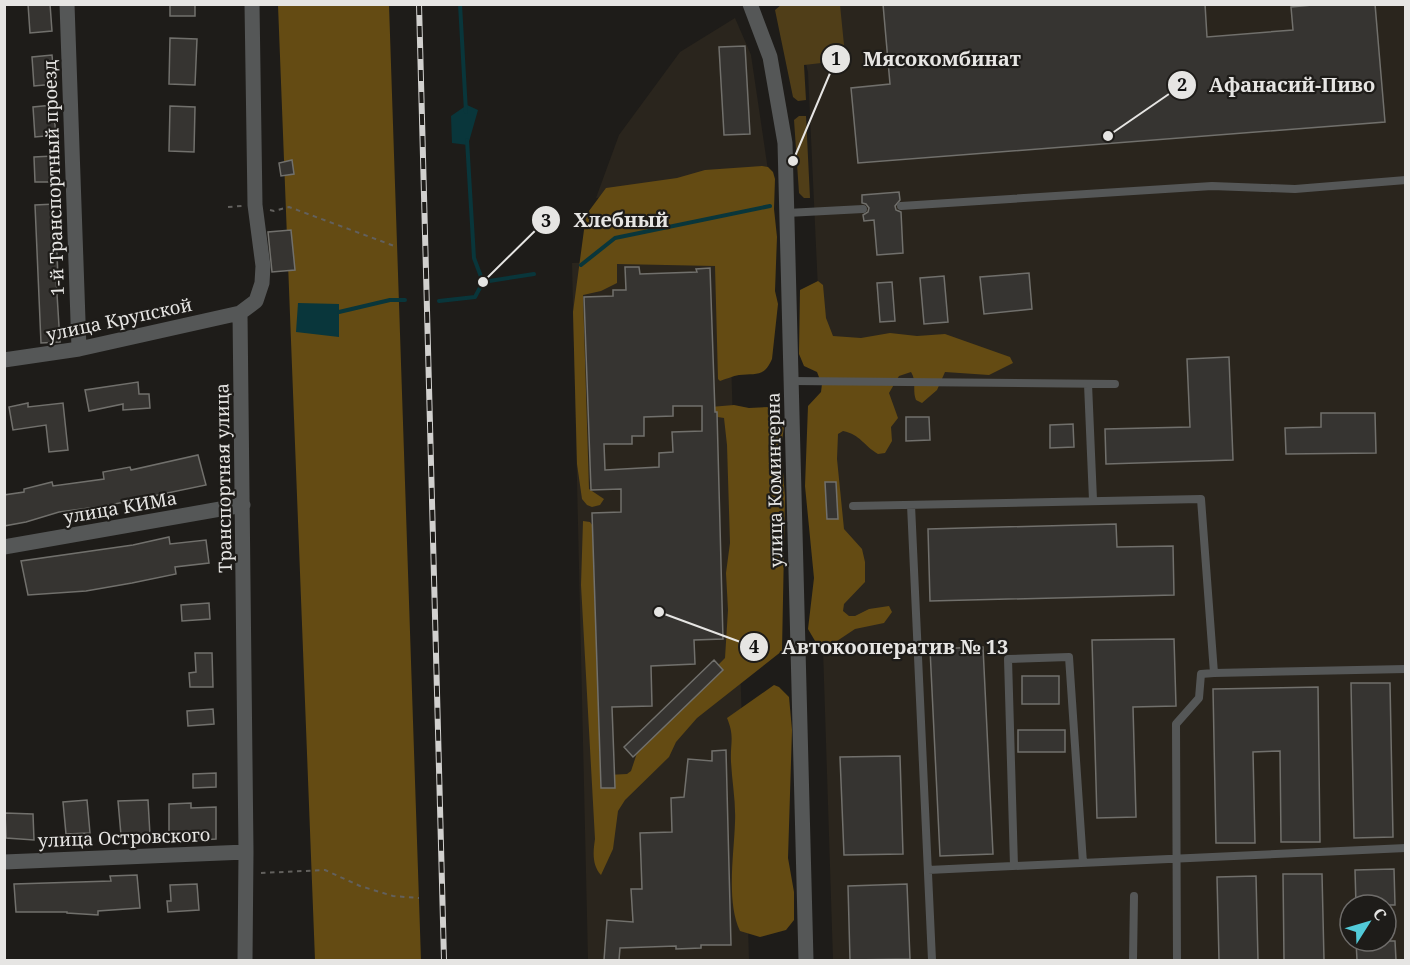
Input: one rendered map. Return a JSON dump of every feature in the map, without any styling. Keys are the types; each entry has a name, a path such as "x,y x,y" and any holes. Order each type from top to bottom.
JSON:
{"street":[{"name":"1-й Транспортный проезд","path":"67,4 79,349"},
{"path":"240,313 256,301 262,284 263,266 255,205 252,4"},
{"name":"улица Коминтерна","path":"750,4 770,57 785,143 806,960"},
{"name":"улица Крупской","path":"4,360 79,349 240,313"},
{"name":"Транспортная улица","path":"240,313 246,852 244,960"},
{"name":"улица КИМа","path":"4,547 243,505"},
{"name":"улица Островского","path":"4,862 246,852"}],"lane":[{"path":"901,206 1212,186 1295,189 1406,180"},
{"path":"787,213 863,209"},
{"path":"792,381 1115,384"},
{"path":"1088,384 1093,500"},
{"path":"853,506 1201,499 1214,673"},
{"path":"911,505 932,960"},
{"path":"1014,866 1008,659 1070,657 1083,863"},
{"path":"1177,960 1176,724 1199,698 1201,674 1406,669"},
{"path":"928,870 1406,848"},
{"path":"1132,960 1134,896"}],"path":[{"path":"228,207 255,205 274,212 289,207 397,247"},
{"path":"246,873 325,870 360,886 393,896 418,898"}],"shaded area":[{"path":"278,5 389,5 421,960 315,960"},
{"path":"781,5 840,5 845,55 839,61 804,65 806,100 798,101 793,97 775,10"},
{"path":"792,5 1405,5 1405,960 833,960 823,649 821,355 808,72"},
{"path":"735,18 751,55 769,177 596,198 619,135 680,52"},
{"path":"799,116 806,116 810,198 804,198 799,193 794,120"},
{"path":"768,167 773,172 775,179 774,209 777,237 775,291 778,304 772,359 762,372 737,375 720,381 718,379 715,266 617,264 617,283 601,291 583,295 589,489 604,499 600,505 592,507 587,505 582,499 577,464 573,312 586,215 606,188 677,178 705,170"},
{"path":"728,258 749,960 588,960 572,263"},
{"path":"818,281 823,285 826,318 833,336 861,338 890,333 917,336 945,334 1010,357 1013,363 989,375 945,372 937,390 922,403 916,400 911,372 899,376 889,393 898,418 891,427 892,441 885,453 878,454 849,433 843,431 838,434 837,459 844,529 862,549 865,562 865,582 844,604 843,611 849,616 855,616 869,609 889,606 892,612 884,623 855,629 831,645 818,646 808,629 814,578 805,486 808,406 821,392 822,385 817,372 804,366 799,354 800,290"},
{"path":"734,405 749,408 769,407 779,415 784,427 781,447 785,497 782,651 697,718 676,742 669,757 625,800 618,811 613,849 601,875 594,858 595,839 581,585 583,521 590,522 596,530 607,775 627,774 631,771 640,744 725,658 728,610 726,573 730,543 727,445 724,418 711,416 710,407"},
{"path":"774,685 789,697 792,730 788,858 794,892 794,920 786,930 760,937 740,931 733,906 735,807 731,762 732,735 727,718"}],"water":[{"path":"467,105 478,110 468,145 452,143 451,116"},
{"path":"298,303 339,304 339,337 296,332"}],"building":[{"path":"28,4 50,4 52,31 30,33"},
{"path":"170,4 195,4 195,16 170,16"},
{"path":"883,4 1205,4 1207,37 1293,30 1291,7 1323,4 1375,4 1385,122 858,163 851,88 890,84"},
{"path":"170,38 197,39 195,85 169,84"},
{"path":"745,46 750,134 724,135 719,47"},
{"path":"52,55 55,84 34,86 32,57"},
{"path":"53,105 56,135 35,137 33,107"},
{"path":"170,106 195,107 194,152 169,151"},
{"path":"53,156 54,182 35,182 34,157"},
{"path":"292,160 294,174 281,176 279,163"},
{"path":"899,192 900,200 895,206 896,210 901,212 903,253 877,255 874,220 864,221 863,215 868,212 869,208 862,203 862,195"},
{"path":"55,204 60,342 41,343 35,205"},
{"path":"291,230 295,270 272,272 268,232"},
{"path":"625,267 639,267 640,274 697,272 696,269 710,268 715,412 717,412 723,639 694,640 695,664 651,666 652,706 612,707 615,788 601,788 592,513 621,512 621,489 591,490 584,297 613,296 613,290 626,290","holes":["673,406 702,406 702,431 672,432 673,452 659,453 659,467 605,470 604,444 632,444 632,436 644,436 644,417 673,416"]},
{"path":"1029,273 1032,309 984,314 980,277"},
{"path":"944,276 948,322 924,324 920,278"},
{"path":"892,282 895,321 880,322 877,283"},
{"path":"1229,357 1233,460 1106,464 1105,429 1190,427 1187,359"},
{"path":"138,382 139,394 149,394 150,408 123,410 123,404 89,411 85,390"},
{"path":"28,403 28,407 63,403 68,450 49,452 46,425 13,430 9,407"},
{"path":"1321,413 1375,413 1376,453 1286,454 1285,428 1321,427"},
{"path":"906,417 929,417 930,440 906,441"},
{"path":"1073,424 1074,447 1050,448 1050,425"},
{"path":"198,455 206,485 105,506 59,512 4,526 4,495 24,492 24,489 52,482 53,486 104,479 103,472 130,467 131,470"},
{"path":"825,482 836,482 838,519 827,519"},
{"path":"1116,524 1117,547 1173,546 1174,595 930,601 928,529"},
{"path":"169,537 170,544 206,540 209,563 175,567 176,574 132,583 86,591 28,595 21,561 133,545"},
{"path":"209,603 210,619 182,621 181,605"},
{"path":"1174,639 1176,706 1133,707 1136,817 1097,818 1092,640"},
{"path":"983,647 993,854 940,856 930,649"},
{"path":"195,653 212,653 213,687 190,687 189,673 196,672"},
{"path":"714,660 723,670 633,757 624,747"},
{"path":"1022,676 1059,676 1059,704 1022,704"},
{"path":"1351,683 1390,683 1393,837 1354,838"},
{"path":"1318,687 1320,842 1281,842 1280,751 1253,752 1255,843 1216,843 1213,689"},
{"path":"213,709 214,724 188,726 187,711"},
{"path":"1018,730 1065,730 1065,752 1018,752"},
{"path":"726,750 731,945 701,945 701,948 676,949 676,946 620,948 619,960 604,960 607,920 633,922 631,889 642,889 640,833 672,832 671,798 684,797 688,759 712,761 712,751"},
{"path":"900,756 903,854 844,855 840,757"},
{"path":"216,773 216,787 193,788 193,774"},
{"path":"87,800 90,833 66,834 63,802"},
{"path":"148,800 150,835 121,835 118,801"},
{"path":"191,803 191,808 216,807 216,839 199,840 199,833 169,834 169,804"},
{"path":"5,813 33,814 34,840 6,838"},
{"path":"1394,869 1395,893 1356,893 1355,870"},
{"path":"1283,874 1322,874 1324,960 1284,960"},
{"path":"137,875 140,908 98,911 98,915 67,912 16,912 14,884 111,881 110,876"},
{"path":"1256,876 1258,960 1219,960 1217,877"},
{"path":"197,884 199,910 168,912 167,901 171,901 170,885"},
{"path":"907,884 910,959 850,960 848,886"},
{"path":"1357,953 1396,953 1396,960 1357,960"}],"waterway":[{"path":"460,4 466,112"},
{"path":"467,140 474,258 483,282"},
{"path":"581,265 615,238 770,206"},
{"path":"439,301 475,297 483,282 534,274"},
{"path":"339,312 390,300 405,300"}],"railway":[{"path":"419,4 444,960"}],"place":[{"name":"Афанасий-Пиво","path":"1108,136"},
{"name":"Мясокомбинат","path":"793,161"},
{"name":"Хлебный","path":"483,282"},
{"name":"Автокооператив № 13","path":"659,612"}]}
